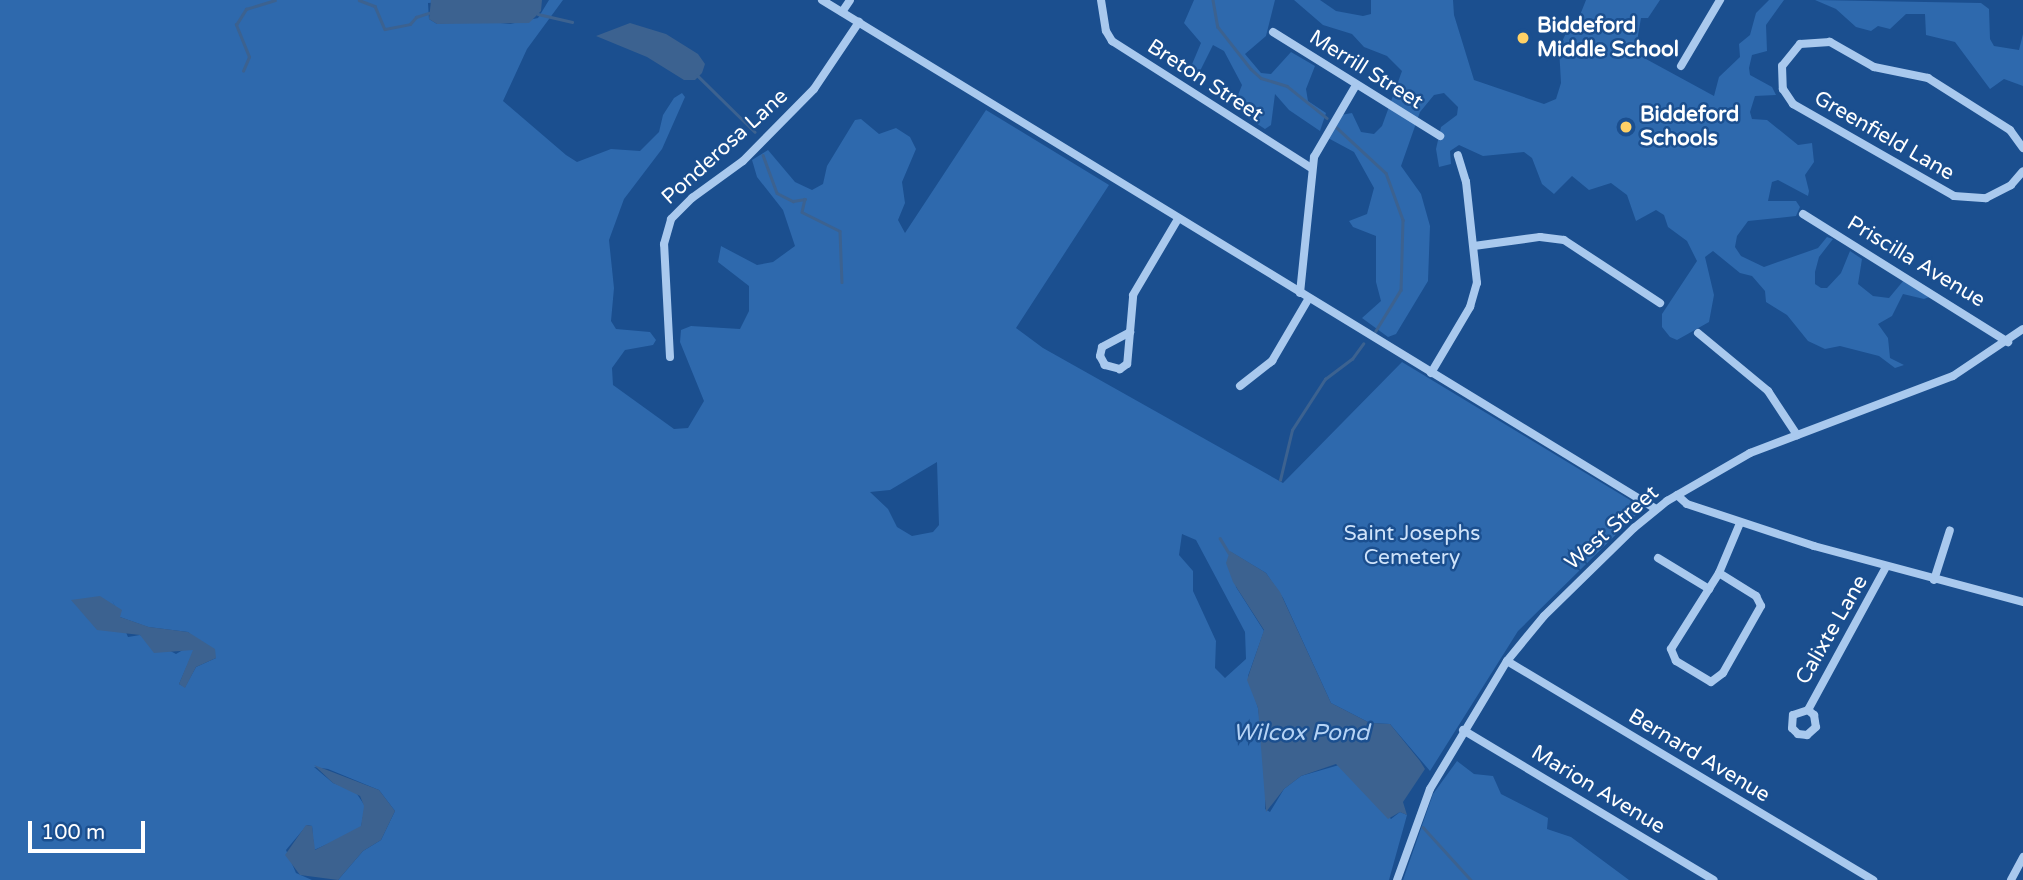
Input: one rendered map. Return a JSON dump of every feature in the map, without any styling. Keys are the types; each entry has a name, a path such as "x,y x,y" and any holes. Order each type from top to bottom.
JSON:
{"street":[{"path":"822,0 1656,509"},
{"path":"842,12 850,0"},
{"name":"Breton Street","path":"1114,0 1103,3 1103,22 1112,41 1311,168"},
{"path":"1681,66 1720,0"},
{"name":"Ponderosa Lane","path":"670,357 664,244 674,215 743,161 814,89 859,22"},
{"name":"Merrill Street","path":"1273,32 1440,136"},
{"name":"Greenfield Lane","path":"2023,148 2006,127 1928,78 1878,69 1830,42 1800,44 1782,66 1783,89 1793,104 1949,194 1981,200 2011,185 2023,171"},
{"path":"1300,293 1311,168 1322,138 1356,85"},
{"path":"1431,373 1475,294 1474,246 1466,182 1458,155"},
{"name":"Priscilla Avenue","path":"1803,214 2008,342"},
{"path":"1130,332 1102,347 1102,363 1117,369 1127,365 1130,332 1133,295 1178,219"},
{"path":"1474,246 1539,237 1564,240 1660,303"},
{"path":"1240,386 1272,361 1309,298"},
{"path":"1698,333 1768,391 1797,435"},
{"name":"West Street","path":"1397,880 1416,819 1464,730 1507,662 1556,604 1656,509 1750,453 1939,383 2021,333"},
{"path":"1677,495 1687,505 1740,523 1886,567 2023,602"},
{"path":"1719,573 1756,596 1759,611 1717,680 1704,679 1671,655 1674,643 1719,573 1740,523"},
{"path":"1934,580 1950,530"},
{"path":"1658,558 1709,589"},
{"name":"Calixte Lane","path":"1808,710 1886,567"},
{"name":"Bernard Avenue","path":"1507,662 1873,880"},
{"name":"Marion Avenue","path":"1464,730 1714,880"},
{"path":"2011,880 2022,863"}],"green space":[{"name":"Saint Josephs Cemetery","path":"0,0 471,0 428,3 429,19 437,24 473,20 510,24 538,18 549,0 563,0 527,49 503,101 566,155 577,162 611,149 640,151 659,132 663,115 674,98 682,93 685,97 662,149 624,199 609,240 614,288 611,321 616,329 650,332 656,340 653,345 625,350 612,368 613,385 674,429 688,428 704,401 680,342 681,330 691,326 740,329 749,311 749,286 718,262 721,246 757,265 773,262 795,246 783,210 757,177 752,160 768,150 795,182 812,190 823,184 827,166 855,120 861,119 879,134 896,128 910,137 916,149 902,182 905,203 898,220 905,233 986,110 1109,185 1016,328 1043,348 1283,483 1402,362 1630,500 1637,514 1518,631 1430,771 1390,724 1370,723 1331,703 1283,598 1266,573 1231,552 1236,587 1264,631 1248,676 1258,708 1266,770 1265,809 1270,812 1284,789 1301,776 1339,765 1391,819 1400,812 1407,815 1389,880 338,880 363,851 381,840 395,811 379,790 328,769 314,767 333,783 355,791 365,806 361,827 352,833 314,850 312,826 307,825 286,850 296,873 312,880 0,880","holes":["937,462 939,525 933,532 912,536 897,527 888,509 870,492 890,490","1182,534 1196,540 1245,632 1246,659 1225,678 1215,668 1216,641 1193,591 1193,571 1179,555","112,600 120,617 148,627 188,632 216,658 196,667 185,687 179,684 194,650 188,647 176,654 140,635 128,637"]},
{"path":"1194,0 1275,0 1266,36 1245,54 1261,73 1271,74 1291,52 1315,66 1306,89 1308,101 1326,113 1320,131 1289,110 1275,94 1271,125 1265,129 1245,116 1236,100 1242,85 1224,51 1213,45 1200,71 1195,74 1190,69 1201,43 1184,23"},
{"path":"1294,0 1320,0 1336,11 1363,16 1371,14 1371,0 1453,0 1454,15 1474,80 1544,104 1556,99 1561,83 1559,48 1566,33 1574,30 1586,0 1660,0 1648,18 1641,18 1635,53 1714,96 1719,77 1740,57 1739,44 1750,35 1756,13 1769,0 1784,0 1766,25 1767,51 1752,55 1749,68 1750,75 1772,87 1776,95 1755,96 1750,112 1752,119 1767,120 1798,145 1812,143 1814,162 1805,175 1809,191 1808,196 1778,180 1772,182 1768,201 1796,201 1800,207 1796,216 1748,221 1737,236 1735,247 1741,256 1764,267 1818,248 1827,237 1833,239 1819,257 1815,272 1815,284 1821,288 1827,288 1841,273 1850,251 1862,259 1858,284 1873,296 1889,298 1904,280 1932,296 1924,299 1903,294 1892,316 1878,324 1888,338 1890,358 1904,365 1895,368 1879,356 1840,346 1825,349 1808,341 1787,315 1766,302 1765,291 1752,276 1740,273 1713,251 1705,257 1714,295 1709,322 1677,340 1670,337 1662,327 1662,314 1697,261 1687,241 1668,227 1664,215 1656,210 1636,221 1627,195 1611,183 1589,190 1572,176 1554,194 1542,184 1532,158 1524,152 1483,156 1459,145 1450,151 1451,164 1439,167 1436,149 1441,127 1457,115 1458,107 1444,93 1434,95 1420,112 1401,166 1421,194 1430,226 1428,281 1396,334 1388,337 1362,318 1381,301 1376,282 1376,236 1353,227 1349,221 1367,214 1374,188 1354,152 1328,138 1341,115 1352,113 1361,132 1374,134 1382,126 1402,71 1387,56 1364,47 1352,34 1323,25"},
{"path":"1815,0 1981,3 1989,9 1990,39 1994,46 2019,50 2023,34 2023,86 2004,79 1990,89 1955,42 1926,35 1925,14 1906,14 1890,29 1878,26 1871,31 1856,27 1836,9"},
{"path":"1457,761 1474,774 1493,776 1501,794 1548,818 1547,829 1571,837 1629,880 1403,880 1433,794"}],"water":[{"path":"431,0 542,0 541,11 529,23 437,24 429,19"},
{"path":"630,23 666,34 698,54 705,64 702,73 695,80 684,80 647,57 596,36"},
{"name":"Wilcox Pond","path":"1230,551 1266,573 1280,592 1331,703 1370,723 1390,724 1420,761 1425,769 1403,802 1407,815 1400,812 1388,819 1336,764 1301,776 1284,789 1266,812 1258,708 1247,680 1264,630 1233,582 1226,563"},
{"path":"100,596 122,610 120,617 149,627 188,632 215,649 216,658 196,667 185,688 179,684 193,650 154,653 140,635 97,630 71,600"},
{"path":"314,765 379,790 395,811 381,840 363,851 338,880 300,875 285,855 306,825 312,826 315,850 361,826 364,806 360,796 333,783"}],"waterway":[{"path":"243,71 249,57 236,25 246,9 275,0"},
{"path":"359,0 375,6 385,29 410,24 416,17 428,13"},
{"path":"1213,0 1218,27 1251,69 1261,78 1287,86 1327,118"},
{"path":"538,14 572,22"},
{"path":"697,75 755,132"},
{"path":"1335,126 1386,173 1403,220 1401,290 1376,331"},
{"path":"763,155 777,193 793,201 805,199 802,212 840,231 842,282"},
{"path":"1280,480 1292,430 1325,379 1352,359 1363,344"},
{"path":"1220,538 1229,553"},
{"path":"1423,827 1471,880"}],"place":[{"name":"Biddeford Middle School","path":"1523,38"},
{"name":"Biddeford Schools","path":"1626,127"}]}
